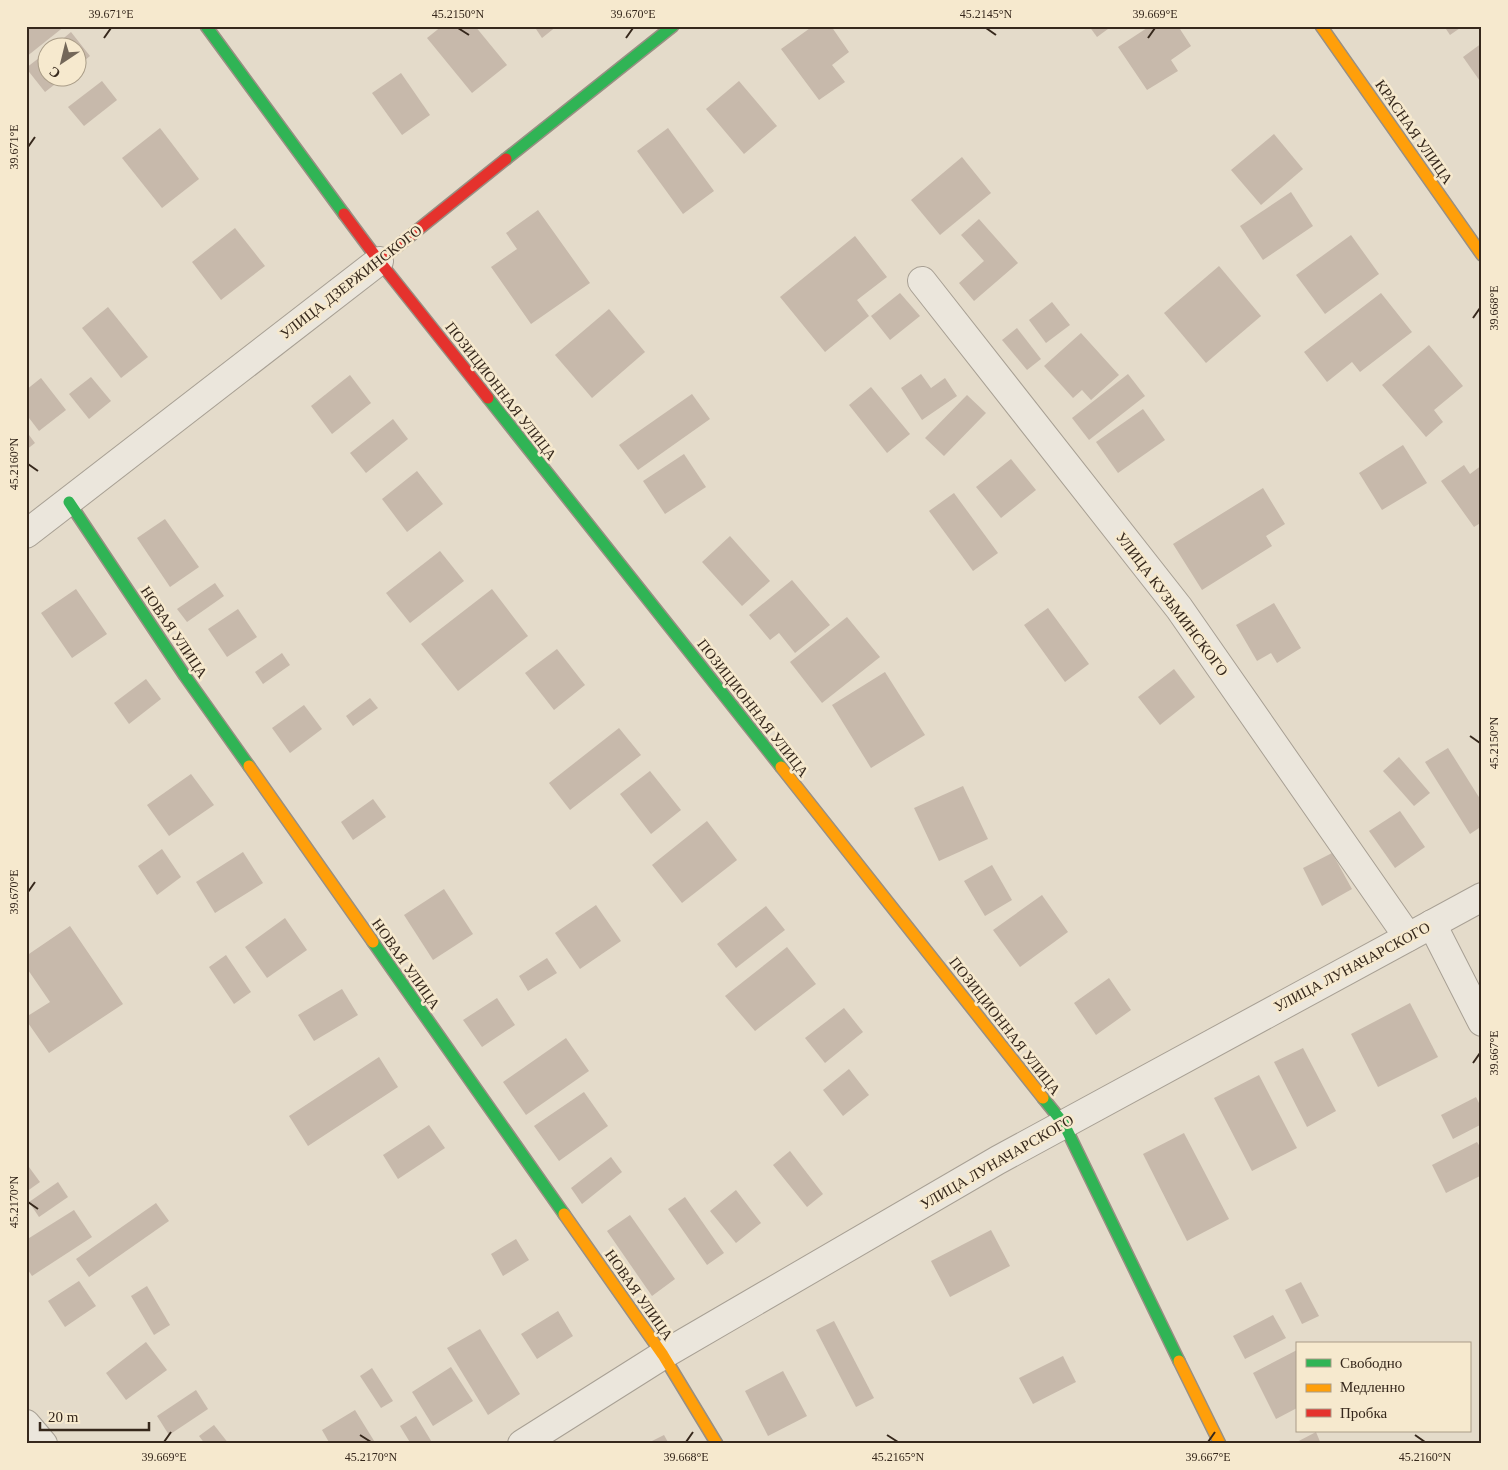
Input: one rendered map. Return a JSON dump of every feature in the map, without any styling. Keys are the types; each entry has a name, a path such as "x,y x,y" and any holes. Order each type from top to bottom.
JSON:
{"street":[{"name":"ПОЗИЦИОННАЯ УЛИЦА","path":"206,26 379,261 1064,1124 1220,1444"},
{"name":"УЛИЦА ДЗЕРЖИНСКОГО","path":"26,534 379,261 673,26"},
{"name":"КРАСНАЯ УЛИЦА","path":"1321,26 1482,255"},
{"name":"УЛИЦА КУЗЬМИНСКОГО","path":"922,281 1179,608 1408,938"},
{"name":"НОВАЯ УЛИЦА","path":"69,502 185,676 663,1355 717,1444"},
{"name":"УЛИЦА ЛУНАЧАРСКОГО","path":"522,1444 663,1355 1064,1124 1482,897"},
{"path":"1432,924 1482,1022"},
{"path":"26,1424 43,1444"}],"building":[{"path":"26,26 65,26 50,38 38,38 38,47 26,57"},
{"path":"442,26 475,26 507,65 472,93 427,38"},
{"path":"534,26 557,26 542,38"},
{"path":"813,26 831,26 849,52 832,65 845,82 819,100 781,49"},
{"path":"1089,26 1112,26 1097,37"},
{"path":"1150,26 1178,26 1191,46 1171,60 1178,71 1147,90 1118,47"},
{"path":"1444,26 1463,26 1450,35"},
{"path":"71,32 76,38 64,38"},
{"path":"1482,43 1482,84 1463,57"},
{"path":"38,59 38,83 26,68"},
{"path":"401,73 430,115 402,135 372,93"},
{"path":"102,81 117,100 84,126 68,107"},
{"path":"739,81 777,126 744,154 706,109"},
{"path":"42,88 50,88 45,92"},
{"path":"160,128 199,179 162,208 122,158"},
{"path":"668,128 714,191 683,214 637,151"},
{"path":"1274,134 1303,169 1261,205 1231,170"},
{"path":"962,157 991,193 940,235 911,200"},
{"path":"1291,192 1313,226 1263,260 1240,226"},
{"path":"538,210 590,283 531,324 491,267 517,249 506,233"},
{"path":"979,219 1018,263 974,301 959,283 984,261 961,235"},
{"path":"235,228 265,266 221,300 192,262"},
{"path":"1351,235 1379,274 1325,314 1296,275"},
{"path":"855,236 887,277 857,300 869,316 825,352 780,297"},
{"path":"1219,266 1261,316 1206,363 1164,313"},
{"path":"900,293 920,316 890,340 871,316"},
{"path":"1381,293 1412,332 1360,372 1352,362 1327,382 1304,352"},
{"path":"1052,302 1070,325 1046,343 1029,320"},
{"path":"108,307 148,357 121,378 82,328"},
{"path":"609,309 645,352 592,398 555,355"},
{"path":"1017,328 1041,359 1027,370 1002,340"},
{"path":"1081,333 1119,375 1091,400 1082,390 1073,398 1044,366"},
{"path":"1429,345 1463,386 1434,410 1443,422 1426,437 1382,385"},
{"path":"921,374 931,388 945,378 957,396 922,420 901,388"},
{"path":"1128,374 1145,396 1089,440 1072,418"},
{"path":"350,375 371,403 332,434 311,406"},
{"path":"91,377 111,401 89,419 69,394"},
{"path":"41,378 66,410 39,431 26,414 26,390"},
{"path":"871,387 910,434 887,453 849,405"},
{"path":"692,394 710,419 638,470 619,445"},
{"path":"967,395 986,413 944,456 925,438"},
{"path":"1143,409 1165,440 1118,473 1096,442"},
{"path":"393,419 408,439 366,473 350,453"},
{"path":"26,431 35,443 26,450"},
{"path":"1403,445 1427,483 1382,510 1359,473"},
{"path":"684,454 706,487 665,514 643,481"},
{"path":"1011,459 1036,490 1001,518 976,487"},
{"path":"1464,465 1470,474 1482,465 1482,522 1474,527 1441,481"},
{"path":"417,471 443,504 407,532 382,499"},
{"path":"1263,488 1285,524 1266,536 1272,546 1202,590 1173,544"},
{"path":"954,493 998,553 973,571 929,511"},
{"path":"165,519 199,567 170,587 137,538"},
{"path":"730,536 770,581 742,606 702,562"},
{"path":"440,551 464,581 410,623 386,593"},
{"path":"792,580 830,625 795,653 779,633 770,640 749,615"},
{"path":"215,583 224,596 187,622 177,609"},
{"path":"76,589 107,634 72,658 41,613"},
{"path":"492,589 528,636 458,691 421,644"},
{"path":"1274,603 1301,648 1277,663 1271,653 1257,661 1236,625"},
{"path":"1048,608 1089,664 1065,682 1024,625"},
{"path":"238,609 257,637 227,657 208,629"},
{"path":"847,617 880,657 822,703 790,662"},
{"path":"557,649 585,685 554,710 525,673"},
{"path":"282,653 290,665 263,684 255,672"},
{"path":"1174,669 1195,697 1160,725 1138,697"},
{"path":"885,672 925,735 871,768 832,705"},
{"path":"146,679 161,699 129,724 114,703"},
{"path":"370,698 378,708 353,726 346,716"},
{"path":"304,705 322,729 290,753 272,728"},
{"path":"619,728 641,755 570,810 549,783"},
{"path":"1448,748 1482,802 1482,826 1470,834 1425,762"},
{"path":"1399,757 1430,793 1414,806 1383,771"},
{"path":"650,771 681,810 651,834 620,794"},
{"path":"191,774 214,805 169,836 147,805"},
{"path":"963,786 988,839 939,861 914,808"},
{"path":"373,799 386,817 353,840 341,822"},
{"path":"1400,811 1425,847 1395,868 1369,831"},
{"path":"707,821 737,860 682,903 652,865"},
{"path":"162,849 181,877 157,895 138,866"},
{"path":"243,852 263,883 215,913 196,882"},
{"path":"1332,853 1352,889 1322,906 1303,868"},
{"path":"992,865 1012,900 985,916 964,881"},
{"path":"444,889 473,934 433,960 404,915"},
{"path":"1042,895 1068,932 1020,967 993,930"},
{"path":"596,905 621,941 580,969 555,933"},
{"path":"766,906 785,930 736,968 717,944"},
{"path":"285,918 307,950 267,978 245,947"},
{"path":"70,926 123,1004 49,1053 26,1020 26,1017 50,1002 26,967 26,956"},
{"path":"787,947 816,984 755,1031 725,996"},
{"path":"226,955 251,992 234,1004 209,967"},
{"path":"547,958 557,973 528,991 519,976"},
{"path":"1109,978 1131,1010 1096,1035 1074,1003"},
{"path":"342,989 358,1015 314,1041 298,1015"},
{"path":"497,998 515,1025 482,1047 463,1020"},
{"path":"1410,1003 1438,1057 1378,1087 1351,1034"},
{"path":"844,1008 863,1032 825,1063 805,1038"},
{"path":"566,1038 589,1071 526,1115 503,1082"},
{"path":"1303,1048 1336,1111 1307,1127 1274,1062"},
{"path":"379,1057 398,1087 308,1146 289,1116"},
{"path":"849,1069 869,1095 843,1116 823,1090"},
{"path":"1259,1075 1297,1148 1252,1171 1214,1098"},
{"path":"584,1092 608,1126 559,1161 534,1126"},
{"path":"1476,1097 1482,1109 1482,1124 1453,1139 1441,1115"},
{"path":"429,1125 445,1148 398,1179 383,1155"},
{"path":"1184,1133 1229,1219 1187,1241 1143,1154"},
{"path":"1477,1142 1482,1150 1482,1175 1446,1193 1432,1165"},
{"path":"790,1151 823,1194 807,1207 773,1165"},
{"path":"611,1157 622,1172 582,1204 571,1188"},
{"path":"26,1163 40,1182 26,1192"},
{"path":"58,1182 68,1197 39,1217 29,1202"},
{"path":"736,1190 761,1223 736,1243 710,1211"},
{"path":"685,1197 724,1253 707,1265 668,1209"},
{"path":"156,1203 169,1221 89,1277 76,1259"},
{"path":"74,1210 92,1237 32,1276 26,1267 26,1240"},
{"path":"630,1215 675,1279 652,1296 607,1231"},
{"path":"991,1230 1010,1266 950,1297 931,1261"},
{"path":"516,1239 529,1260 503,1276 491,1254"},
{"path":"79,1281 96,1306 65,1327 48,1301"},
{"path":"1301,1282 1319,1316 1302,1324 1285,1290"},
{"path":"147,1286 170,1325 154,1335 131,1296"},
{"path":"558,1311 573,1336 537,1359 521,1334"},
{"path":"1273,1315 1286,1338 1245,1359 1233,1336"},
{"path":"834,1321 874,1398 856,1407 816,1330"},
{"path":"480,1329 520,1394 488,1415 447,1348"},
{"path":"146,1342 167,1370 126,1400 106,1373"},
{"path":"1296,1351 1296,1409 1276,1419 1253,1373"},
{"path":"1063,1356 1076,1382 1033,1404 1019,1378"},
{"path":"451,1367 473,1401 433,1426 412,1392"},
{"path":"372,1368 393,1401 381,1408 360,1376"},
{"path":"783,1371 807,1416 768,1436 745,1391"},
{"path":"196,1390 208,1409 169,1435 157,1416"},
{"path":"355,1410 376,1444 330,1444 322,1430"},
{"path":"416,1416 433,1444 411,1444 400,1426"},
{"path":"214,1425 229,1444 205,1444 199,1436"},
{"path":"1316,1432 1321,1444 1293,1444"},
{"path":"664,1435 669,1444 646,1444"}],"traffic: fast":[{"path":"206,26 344,214"},
{"path":"506,159 673,26"},
{"path":"488,398 781,767"},
{"path":"69,502 185,676 249,766"},
{"path":"373,942 564,1214"},
{"path":"1043,1098 1064,1124 1179,1361"}],"traffic: slow":[{"path":"1321,26 1482,255"},
{"path":"249,766 373,942"},
{"path":"781,767 1043,1098"},
{"path":"564,1214 663,1355 717,1444"},
{"path":"1179,1361 1220,1444"}],"traffic: jam":[{"path":"379,261 506,159"},
{"path":"344,214 488,398"}]}
